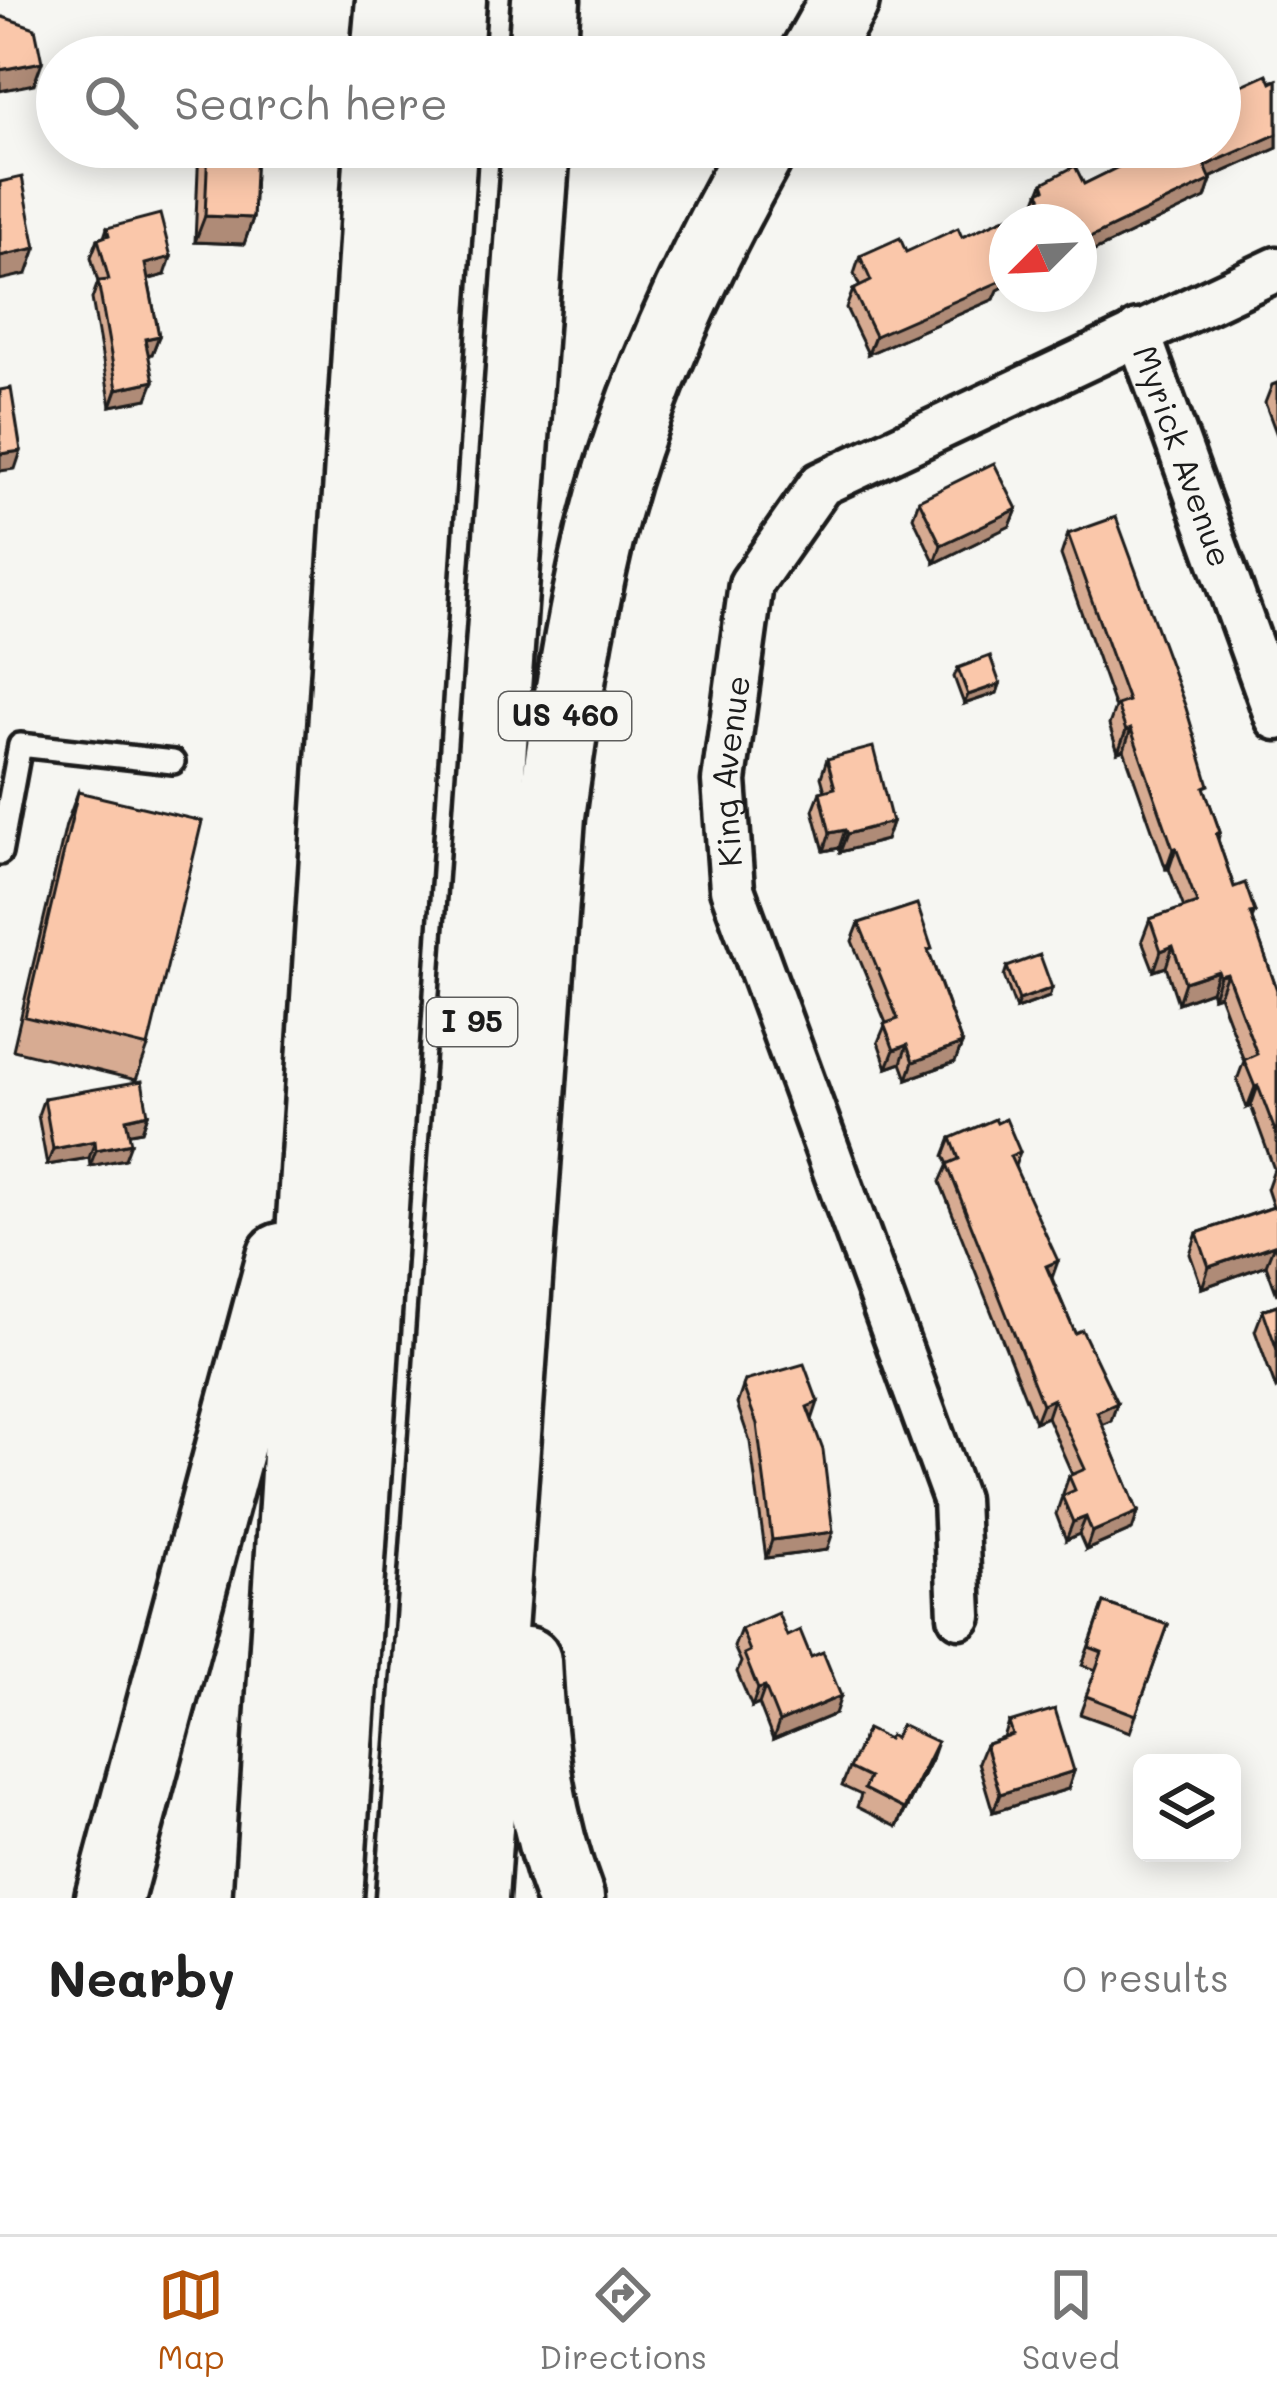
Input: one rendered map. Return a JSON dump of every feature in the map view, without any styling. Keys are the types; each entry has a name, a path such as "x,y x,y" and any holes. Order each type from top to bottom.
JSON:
{"highway":[{"path":"387,36 390,0"},
{"path":"449,36 452,0"},
{"path":"543,36 546,0"},
{"path":"825,36 845,0"},
{"path":"268,1898 378,168"},
{"name":"I 95","path":"329,1898 441,168"},
{"name":"I 95","path":"410,1898 534,168"},
{"name":"US 460","path":"474,1898 551,816 575,654 601,532 633,427 664,346 753,168"},
{"path":"109,1898 317,1126"},
{"path":"517,1321 532,1756 557,1865 570,1898"}],"street":[{"name":"King Avenue","path":"960,1616 955,1499 732,890 724,782 751,584 821,484 1277,269"},
{"name":"Myrick Avenue","path":"1138,332 1277,718"}],"lane":[{"path":"1,846 10,747 173,762"}],"building":[{"path":"0,16 35,28 36,63 0,70"},
{"path":"1267,74 1271,83 1277,80 1277,134 1241,150 1241,86"},
{"path":"207,168 255,168 253,218 205,216"},
{"path":"1076,168 1084,184 1116,168 1206,168 1211,180 1097,234 1097,204 1036,204 1043,201 1039,192 1045,189 1043,183"},
{"path":"22,177 36,248 0,256 0,182"},
{"path":"160,214 171,257 145,264 159,336 145,339 154,381 117,389 98,281 109,280 98,239 109,235 107,228"},
{"path":"989,225 989,286 875,336 853,290 871,281 860,256 900,238 906,252 958,228 962,237"},
{"path":"11,388 21,451 0,454 0,390"},
{"path":"994,463 1017,509 941,545 919,500"},
{"path":"1116,517 1186,708 1209,785 1204,787 1220,832 1216,834 1234,887 1245,883 1255,912 1250,913 1277,990 1277,1136 1244,1060 1257,1054 1227,974 1220,976 1218,971 1185,982 1173,946 1161,951 1150,919 1197,903 1131,729 1126,731 1117,705 1128,701 1068,534"},
{"path":"990,656 1000,684 968,695 958,668"},
{"path":"873,747 892,822 847,834 845,830 830,833 820,792 835,788 827,759"},
{"path":"78,792 202,821 148,1047 25,1017"},
{"path":"917,904 932,949 928,950 962,1044 913,1062 907,1045 894,1050 884,1024 898,1019 859,923"},
{"path":"1040,955 1052,988 1019,1000 1007,967"},
{"path":"142,1081 148,1114 126,1119 131,1143 96,1150 95,1141 53,1149 44,1098"},
{"path":"995,1119 997,1123 1006,1119 1020,1152 1010,1156 1058,1261 1046,1266 1075,1333 1082,1330 1117,1403 1097,1412 1138,1512 1092,1532 1086,1517 1073,1522 1062,1496 1075,1490 1069,1476 1085,1469 1053,1399 1042,1404 947,1164 959,1159 951,1138"},
{"path":"1277,1206 1277,1253 1274,1245 1209,1267 1197,1233"},
{"path":"1277,1305 1277,1350 1263,1310"},
{"path":"804,1364 818,1402 807,1407 823,1450 833,1532 772,1540 757,1424 743,1386 745,1381"},
{"path":"1104,1603 1168,1625 1136,1715 1086,1696 1102,1652 1089,1647"},
{"path":"778,1613 787,1636 800,1630 811,1657 823,1652 841,1696 779,1722 765,1687 758,1689 744,1654 750,1651 741,1629"},
{"path":"1055,1709 1074,1771 1000,1794 985,1745 1013,1735 1009,1723"},
{"path":"901,1725 937,1742 904,1809 864,1789 869,1778 849,1768 867,1729 888,1739 890,1735 895,1738"}]}
